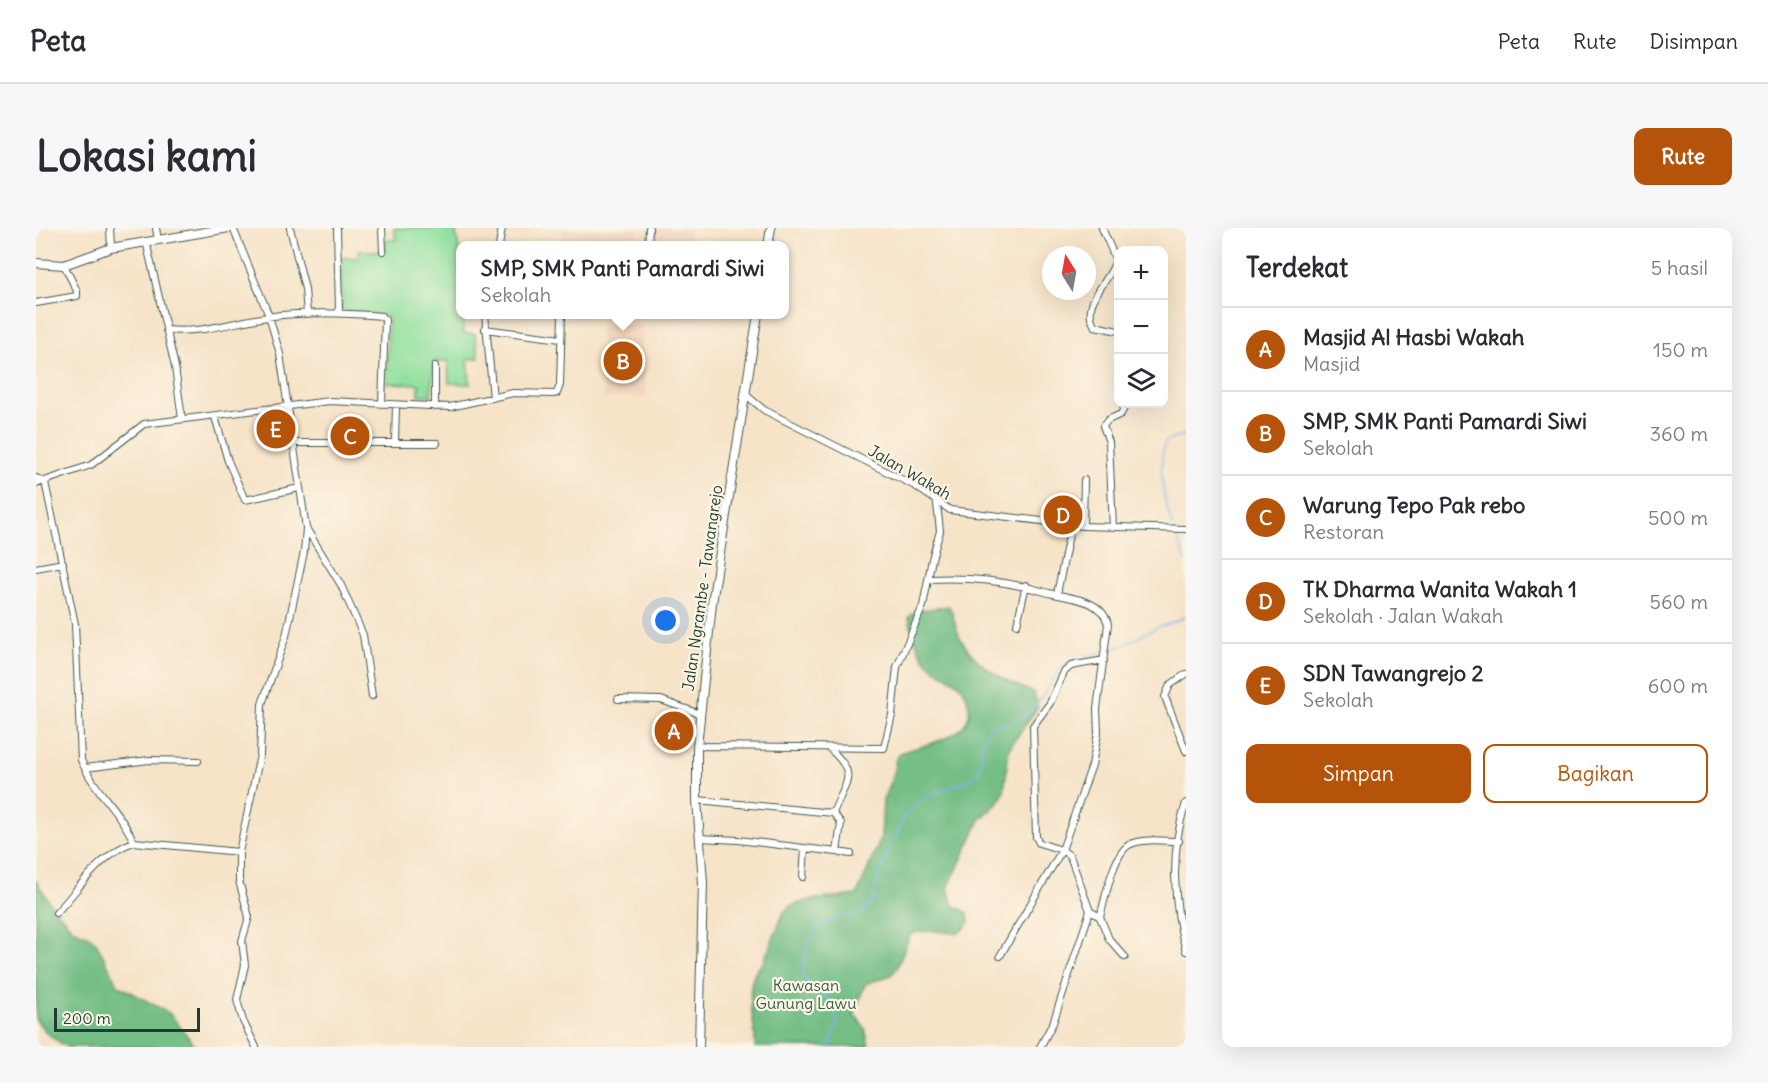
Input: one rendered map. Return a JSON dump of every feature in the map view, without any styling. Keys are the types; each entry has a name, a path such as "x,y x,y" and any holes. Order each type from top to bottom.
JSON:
{"main road":[{"path":"36,263 64,265 111,248 231,228"},
{"name":"Jalan Ngrambe - Tawangrejo","path":"699,1047 703,927 697,746 712,603 757,319"}],"street":[{"path":"110,228 111,248"},
{"path":"156,228 158,240"},
{"path":"231,228 269,316 280,354 306,528 304,552 286,636 262,704 260,755 239,852 239,881 249,917 242,941 245,965 237,1000 243,1021 256,1047"},
{"path":"290,228 305,289 307,314"},
{"path":"337,228 339,309 337,313"},
{"path":"382,228 383,251"},
{"path":"1102,228 1116,260 1092,303 1090,316 1095,326 1114,330"},
{"path":"146,241 178,383 182,419"},
{"path":"36,303 77,296 77,291 64,265"},
{"path":"166,330 192,332 269,316 337,313 382,316 385,320 382,404"},
{"path":"485,319 493,398"},
{"path":"36,484 91,465 144,424 330,401 435,407 464,406 513,393 557,393 562,319"},
{"path":"485,329 561,339"},
{"path":"435,366 435,407"},
{"name":"Jalan Wakah","path":"745,394 764,410 915,486 937,504 962,513 1083,526 1184,529"},
{"path":"395,441 396,405"},
{"path":"1113,528 1109,442 1103,426 1108,420 1121,414 1124,408"},
{"path":"215,417 228,461 245,500 299,488"},
{"path":"293,443 395,441 437,443"},
{"path":"36,478 45,482"},
{"path":"1083,526 1084,480"},
{"path":"45,482 75,624 80,748 85,768 123,820 134,842"},
{"path":"697,746 880,750 887,745 897,667 923,606 940,531 937,504"},
{"path":"1057,594 1071,525"},
{"path":"306,528 341,585 363,635 372,696"},
{"path":"36,568 63,563"},
{"path":"928,579 983,579 1026,585 1082,600 1103,612 1108,624 1092,765 1062,850 1000,957"},
{"path":"1017,624 1026,585"},
{"path":"1040,1047 1053,1023 1090,911 1070,856 1062,850 1042,844 1036,837 1032,730 1050,703 1064,672 1071,666 1105,658"},
{"path":"1186,674 1170,685 1165,697 1186,750"},
{"path":"618,699 661,700 700,714"},
{"path":"830,749 846,763 848,770 833,813"},
{"path":"85,768 149,760 198,761"},
{"path":"697,800 833,813 841,823 837,852"},
{"path":"1186,803 1175,871 1177,903 1186,951"},
{"path":"700,838 738,840 850,854"},
{"path":"1100,917 1118,857 1127,846 1141,842 1179,841"},
{"path":"56,913 108,857 134,842 239,852"},
{"path":"803,877 805,849"},
{"path":"1090,911 1100,917 1109,939 1125,957"}],"shaded area":[{"path":"563,228 637,228 638,241 564,241"},
{"path":"655,228 689,228 689,241 655,241"},
{"path":"641,323 646,396 604,399 599,326"}],"green space":[{"path":"394,228 455,228 457,241 456,319 463,319 463,333 475,334 479,358 468,359 470,384 449,383 448,361 434,362 431,395 419,395 419,384 387,383 388,316 341,311 342,258 358,258 358,250 386,252 385,240 396,240"},
{"name":"Kawasan Gunung Lawu","path":"949,606 960,637 976,659 994,673 1034,693 1038,707 1009,748 1004,791 1000,800 980,820 948,888 953,905 968,913 969,922 958,932 928,931 910,935 897,968 891,975 865,984 854,1014 865,1028 869,1047 755,1047 750,992 752,981 756,971 763,963 784,912 790,906 810,900 857,895 881,838 883,800 893,775 896,758 902,752 934,743 956,733 964,726 968,717 969,706 964,690 956,682 932,667 925,659 916,642 909,617 915,611"},
{"path":"36,881 52,906 73,929 91,937 97,944 118,985 169,1013 196,1047 66,1047 47,1033 36,1020"}],"waterway":[{"path":"1173,526 1163,484 1163,452 1165,442 1186,434"},
{"path":"1174,531 1186,561"},
{"path":"1107,651 1186,616"},
{"path":"829,1047 838,1022 830,999 815,990 803,978 803,965 809,941 818,927 840,917 861,914 873,902 877,880 906,812 928,796 972,778 980,769 983,741 990,727 1015,720 1029,712 1040,701 1056,675 1066,664 1102,652"}],"place":[{"name":"SMP, SMK Panti Pamardi Siwi","path":"623,361"},
{"name":"SDN Tawangrejo 2","path":"276,429"},
{"name":"Warung Tepo Pak rebo","path":"350,436"},
{"name":"TK Dharma Wanita Wakah 1","path":"1063,515"},
{"name":"Masjid Al Hasbi Wakah","path":"674,731"}]}
